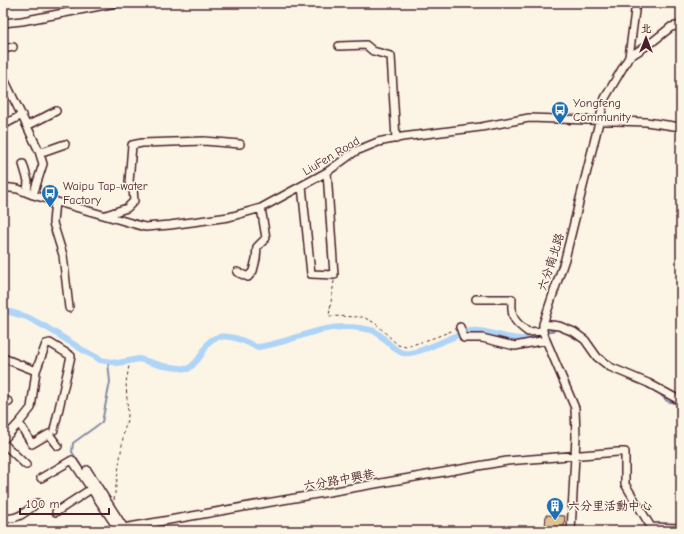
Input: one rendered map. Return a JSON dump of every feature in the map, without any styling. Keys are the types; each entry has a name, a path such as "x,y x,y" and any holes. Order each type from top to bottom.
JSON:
{"street":[{"path":"3,23 22,21 116,3"},
{"name":"六分南北路","path":"571,531 576,456 575,408 546,340 543,332 543,324 565,259 605,98 629,56 636,3"},
{"path":"629,56 651,44 671,27 681,25"},
{"path":"339,46 366,45 373,51 391,56 396,139"},
{"path":"3,49 13,47"},
{"path":"4,82 22,115 39,151 43,164 30,194"},
{"path":"27,126 56,111"},
{"path":"3,127 5,124 22,115"},
{"name":"LiuFen Road","path":"3,187 18,189 30,194 145,227 229,217 261,208 327,172 356,151 378,142 481,127 529,118 600,119 646,122 681,127"},
{"path":"105,215 127,208 134,201 133,188 129,182 132,145 142,143 204,141 240,144"},
{"path":"39,151 45,152 65,144"},
{"path":"23,164 28,180 30,194"},
{"path":"302,186 311,274 334,275 327,172"},
{"path":"55,201 53,223 63,255 69,308"},
{"path":"237,272 248,276 253,270 257,247 266,238 261,208"},
{"path":"476,299 512,299 512,313 518,324 528,332 543,332"},
{"path":"543,324 559,326 574,332 585,340 597,357 610,367 648,383 681,401"},
{"path":"460,327 464,338 482,338 515,346 546,340"},
{"path":"3,440 31,408 36,372 46,344 50,343 71,356 54,430"},
{"path":"3,358 36,372"},
{"path":"19,423 32,444 49,434 58,446"},
{"path":"3,443 26,465"},
{"name":"六分路中興巷","path":"106,531 507,461 625,452 625,484 651,527 681,528"},
{"path":"41,478 72,460 91,490 121,528"},
{"path":"87,470 113,511 121,528"},
{"path":"56,512 91,490"},
{"path":"3,516 9,519 18,517 37,503"}],"path":[{"path":"334,275 334,287 329,316 363,317 375,323 398,345 406,347 460,327"},
{"path":"113,511 124,431 128,416 126,383 129,366"}],"building":[{"name":"六分里活動中心","path":"546,515 565,516 564,527 545,527"}],"waterway":[{"path":"116,6 131,3"},
{"path":"3,310 27,317 100,360 118,363 139,359 163,366 188,369 199,358 209,342 214,338 226,336 239,339 256,347 324,329 335,327 353,327 374,331 395,349 403,353 409,353 417,352 466,332 488,332 516,339 529,338 538,334"},
{"path":"547,332 559,329 583,343"},
{"path":"85,472 72,452 73,443 102,422 110,382 108,362"},
{"path":"657,391 667,401 681,405"}],"place":[{"name":"Yongfeng Community","path":"560,125"},
{"name":"Waipu Tap-water Factory","path":"50,208"},
{"name":"六分里活動中心","path":"555,521"}]}
